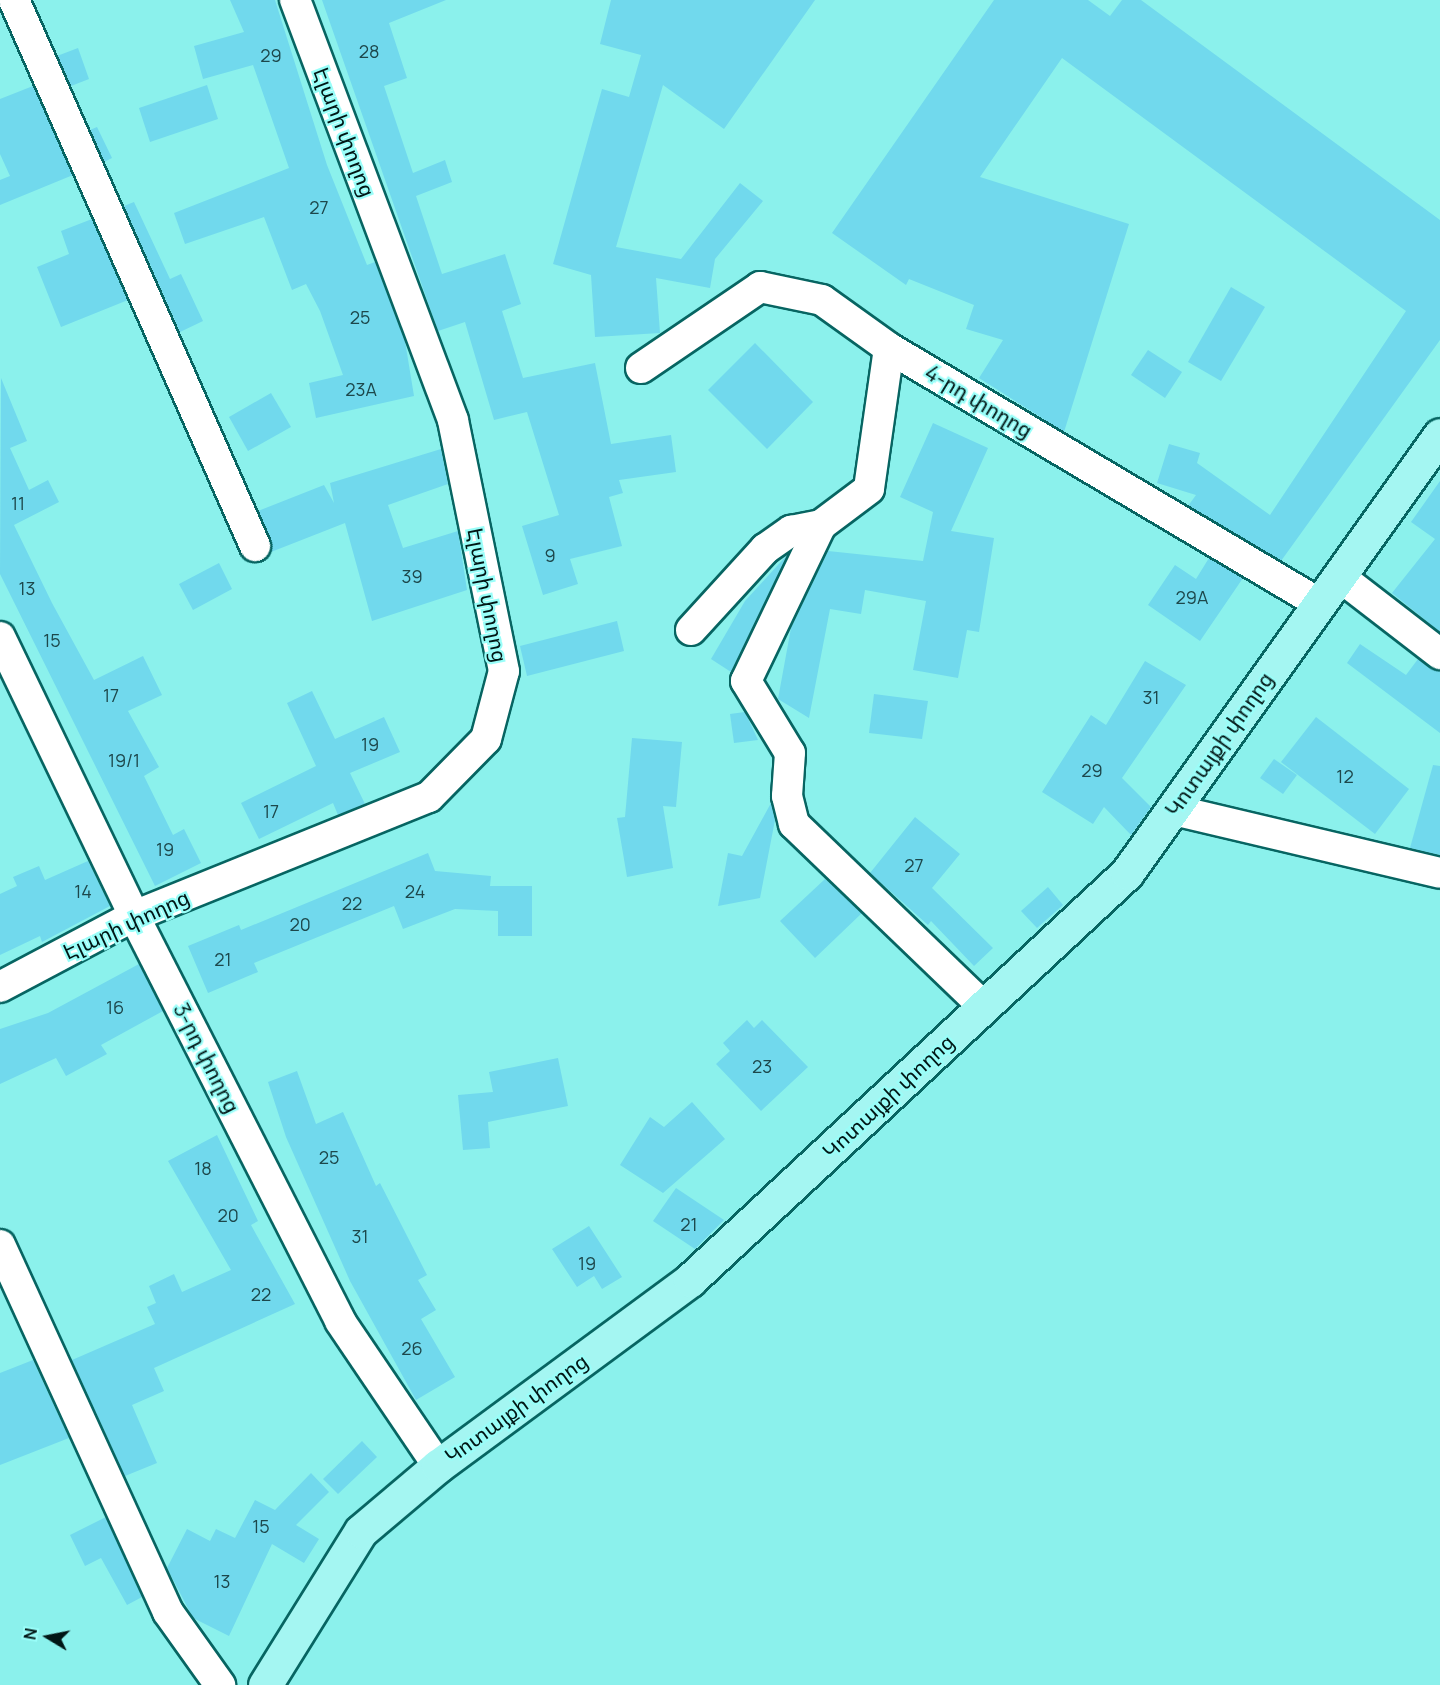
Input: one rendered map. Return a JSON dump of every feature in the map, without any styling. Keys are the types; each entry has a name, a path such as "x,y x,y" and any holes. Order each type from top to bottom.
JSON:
{"main road":[{"name":"Կոտայքի փողոց","path":"265,1685 361,1531 438,1466 690,1280 1127,873 1174,810 1317,602 1339,576 1440,435"}],"street":[{"path":"14,0 255,546"},
{"name":"Էլարի փողոց","path":"0,987 134,916 429,796 486,739 504,670 453,420 295,0"},
{"name":"4-րդ փողոց","path":"641,368 760,287 822,300 889,348 1317,602"},
{"path":"691,630 765,549 791,531 821,525 869,489 889,348"},
{"path":"821,525 746,681 790,753 789,814 807,839 984,1007"},
{"path":"1339,576 1440,654"},
{"name":"3-րդ փողոց","path":"0,637 134,916 340,1321 438,1466"},
{"path":"1174,810 1440,873"},
{"path":"0,1245 168,1612 220,1685"}],"building":[{"path":"230,0 275,0 327,165 367,265 375,262 405,341 414,396 316,418 309,383 343,375 320,311 306,284 292,290 264,217 185,244 174,213 289,168 253,65 203,79 194,46 244,32"},
{"path":"322,0 446,0 389,23 407,78 384,86 413,173 445,160 452,182 416,196 442,274 505,254 521,304 502,311 523,378 595,363 611,444 671,435 676,472 619,480 623,493 609,497 622,546 570,559 578,584 543,595 522,526 559,515 527,412 494,420 465,322 438,331"},
{"path":"611,0 815,0 724,129 663,85 616,247 681,259 740,183 763,201 715,259 710,288 656,278 660,333 595,337 591,275 553,264 602,89 629,97 641,55 600,44"},
{"path":"994,0 1088,0 1110,16 1122,0 1141,0 1440,220 1440,340 1281,561 1188,506 1196,495 1157,483 1169,444 1200,453 1197,463 1270,515 1406,311 1062,58 980,177 1129,224 1064,432 979,378 1003,340 966,329 974,305 909,279 906,285 832,233"},
{"path":"78,48 89,79 71,86 57,56"},
{"path":"207,85 218,119 150,142 139,108"},
{"path":"33,86 73,175 0,205 0,180 10,176 0,154 0,99"},
{"path":"97,127 112,158 104,162 90,130"},
{"path":"134,202 170,279 181,274 203,321 180,332 124,206"},
{"path":"92,219 128,300 61,327 37,267 69,254 61,231"},
{"path":"1231,287 1265,307 1221,381 1188,362"},
{"path":"755,343 813,402 767,449 708,390"},
{"path":"1148,350 1182,372 1165,398 1131,375"},
{"path":"1,378 27,441 10,448 29,490 48,480 59,502 14,525 52,603 94,680 143,656 162,695 128,711 159,767 144,776 173,835 184,829 201,863 155,886 0,574"},
{"path":"271,393 291,427 248,451 229,417"},
{"path":"933,423 988,448 951,531 994,538 979,632 967,630 958,678 913,670 926,601 865,590 861,614 830,609 809,718 778,699 791,628 828,551 923,561 933,512 900,497"},
{"path":"441,449 448,484 388,505 403,548 458,531 467,590 372,621 345,523 271,552 258,511 324,485 334,503 330,483"},
{"path":"1440,481 1440,632 1392,593 1435,539 1411,522"},
{"path":"788,554 731,672 711,659 745,601"},
{"path":"1209,558 1243,578 1200,641 1148,605 1175,565 1196,579"},
{"path":"219,563 232,589 193,610 179,584"},
{"path":"617,621 624,651 527,676 520,646"},
{"path":"1360,644 1406,675 1418,659 1440,671 1440,733 1347,663"},
{"path":"1145,661 1186,685 1122,778 1151,807 1131,835 1104,807 1093,824 1042,792 1091,715 1106,725"},
{"path":"312,691 335,739 384,717 400,752 350,773 365,804 338,815 333,803 259,839 241,803 316,766 287,703"},
{"path":"874,694 928,701 922,739 869,733"},
{"path":"745,712 758,740 734,743 730,714"},
{"path":"1316,717 1409,789 1375,834 1281,762"},
{"path":"632,738 682,742 676,807 663,806 673,868 627,877 617,818 625,817"},
{"path":"1274,759 1297,775 1283,794 1260,778"},
{"path":"1433,765 1440,766 1440,855 1410,848"},
{"path":"771,803 775,820 760,898 718,906 728,853 742,856"},
{"path":"915,817 960,854 932,888 993,948 974,966 931,921 928,925 870,873"},
{"path":"428,853 435,871 491,876 490,886 532,886 532,936 498,936 498,911 455,909 403,929 394,906 254,963 258,972 208,993 188,946 239,925 241,930"},
{"path":"88,861 110,906 42,942 40,936 0,955 0,894 17,886 13,877 39,866 45,880"},
{"path":"825,879 862,913 815,958 780,921"},
{"path":"1048,887 1063,905 1037,928 1021,911"},
{"path":"139,964 163,1011 101,1045 107,1054 66,1076 56,1058 0,1084 0,1029 48,1013"},
{"path":"747,1020 754,1028 762,1020 808,1067 761,1111 716,1064 730,1051 723,1043"},
{"path":"558,1058 568,1106 488,1122 490,1148 463,1150 458,1095 493,1092 489,1072"},
{"path":"297,1071 316,1124 343,1112 376,1186 380,1183 427,1275 418,1280 436,1310 421,1319 455,1377 416,1400 350,1281 286,1137 268,1082"},
{"path":"692,1102 725,1139 663,1193 620,1165 650,1117 664,1127"},
{"path":"217,1135 258,1221 251,1225 295,1304 154,1368 164,1391 132,1405 157,1463 125,1476 72,1360 155,1324 147,1307 156,1303 149,1286 174,1274 182,1292 231,1270 168,1161"},
{"path":"676,1188 724,1220 695,1249 653,1221"},
{"path":"589,1226 622,1277 602,1289 594,1276 577,1287 552,1249"},
{"path":"33,1360 69,1438 0,1465 0,1373"},
{"path":"362,1441 377,1457 338,1494 323,1479"},
{"path":"311,1473 329,1492 296,1525 319,1539 304,1563 272,1544 229,1636 193,1618 167,1568 187,1529 210,1541 216,1529 235,1538 255,1500 275,1510"},
{"path":"106,1517 142,1597 127,1605 101,1558 85,1566 70,1535"}]}
